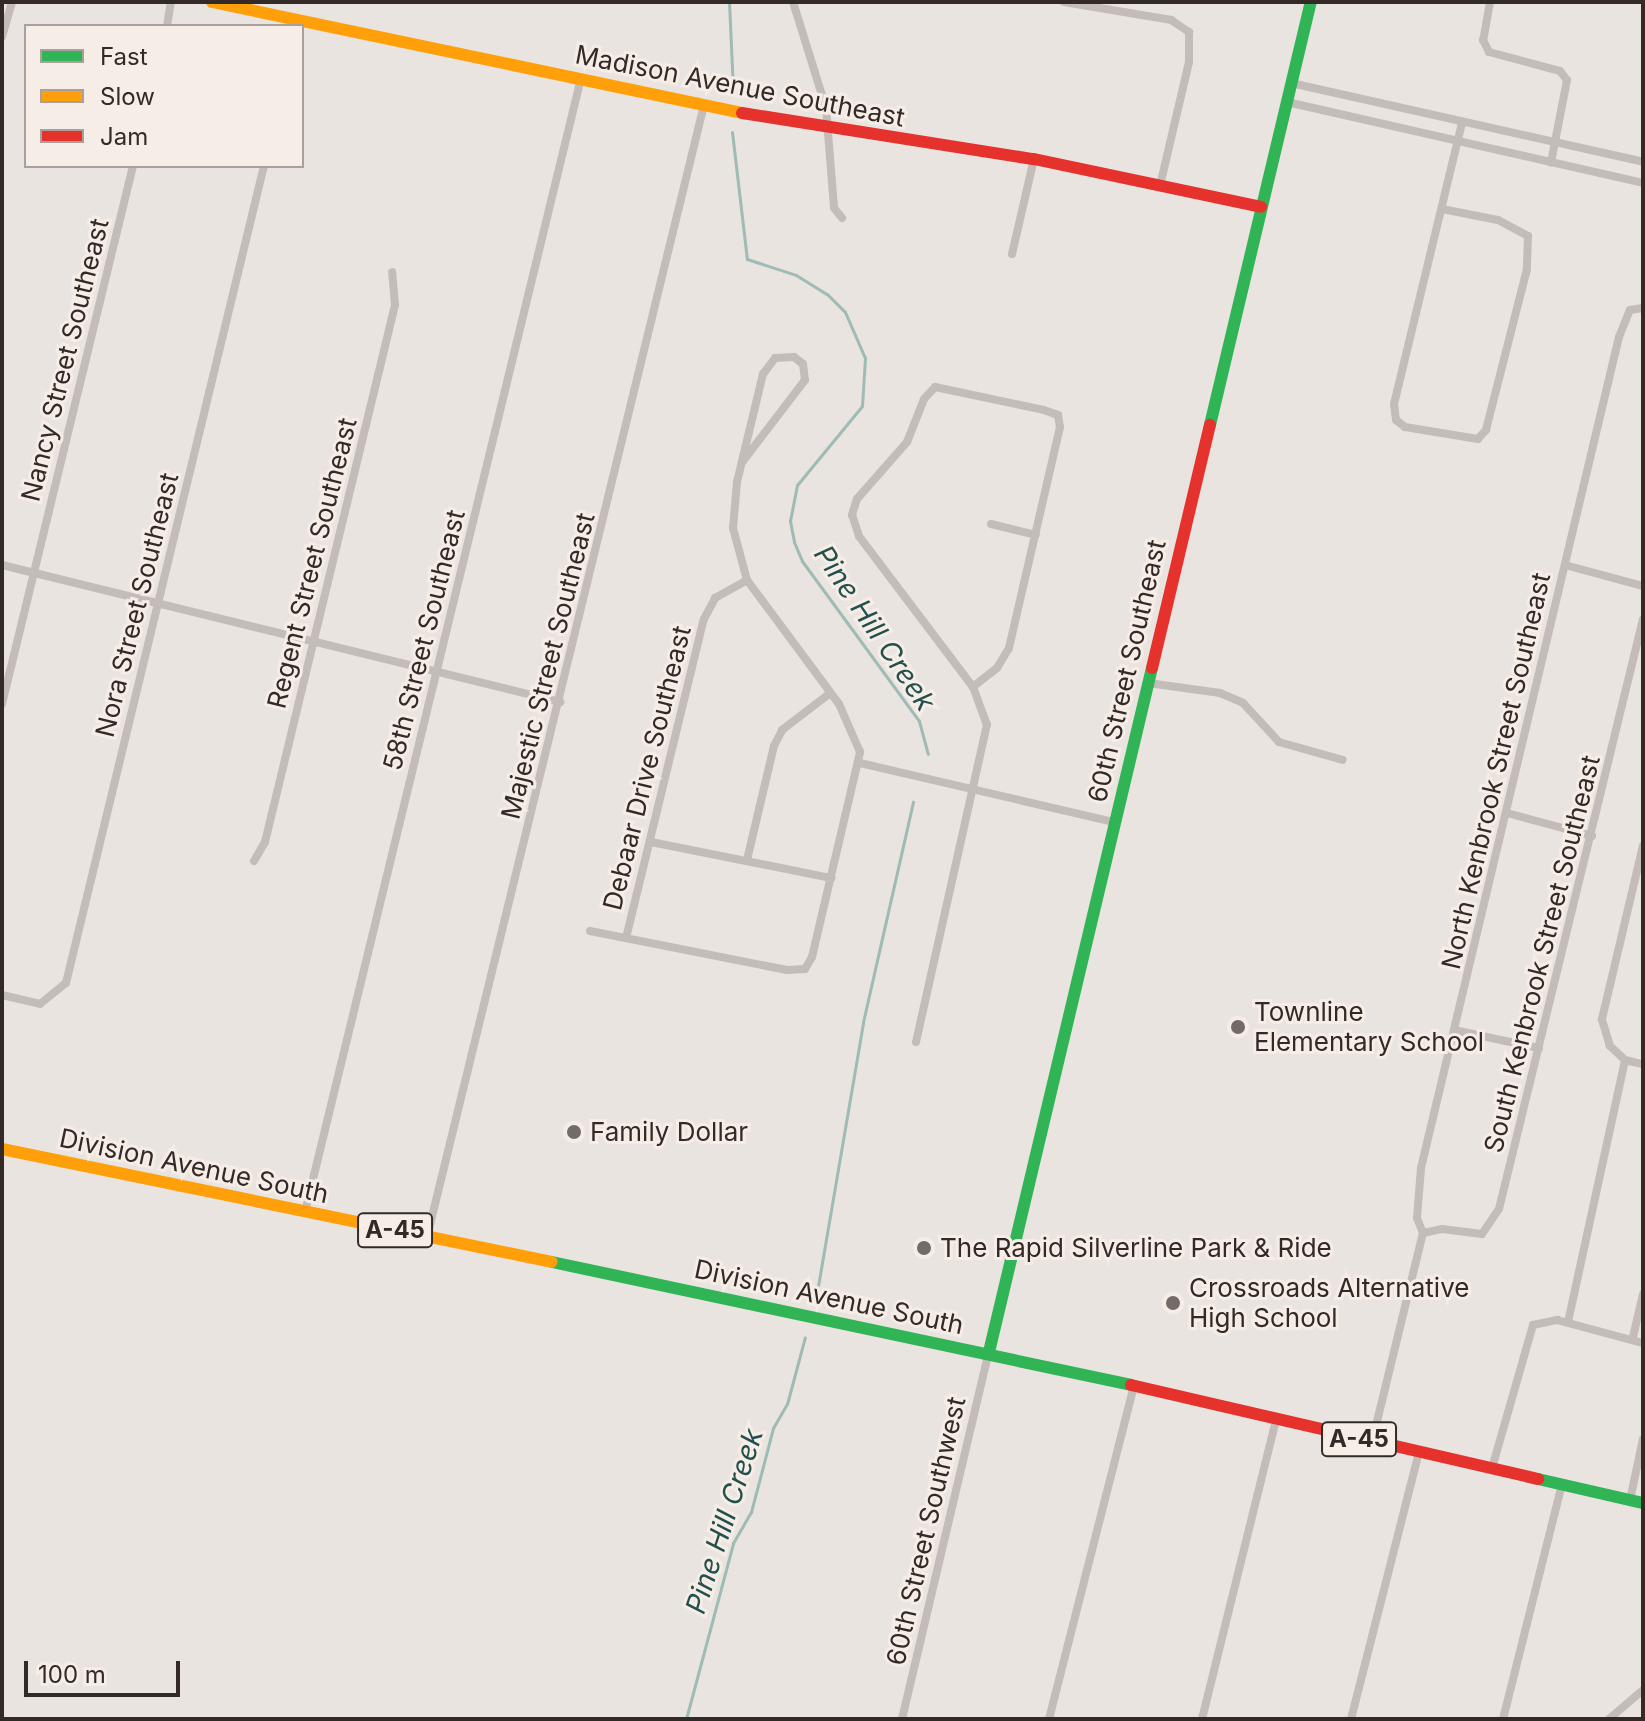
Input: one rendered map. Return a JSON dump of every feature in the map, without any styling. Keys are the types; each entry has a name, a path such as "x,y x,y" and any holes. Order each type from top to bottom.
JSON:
{"main road":[{"name":"Madison Avenue Southeast","path":"212,2 298,23"},
{"name":"60th Street Southeast","path":"989,1352 1311,2"},
{"name":"Madison Avenue Southeast","path":"304,24 704,105 1034,159 1261,207"},
{"name":"Division Avenue South","path":"2,1149 989,1352 1636,1501"}],"street":[{"path":"2,37 12,2"},
{"path":"167,24 171,2"},
{"path":"793,2 820,83 829,127 834,208 842,218"},
{"path":"1064,2 1171,20 1189,32 1189,62 1160,186"},
{"path":"1490,2 1483,40 1489,52 1560,71 1567,80 1551,162"},
{"name":"58th Street Southeast","path":"305,1212 581,78"},
{"path":"1291,83 1643,162"},
{"path":"1287,102 1643,183"},
{"name":"Majestic Street Southeast","path":"427,1237 704,105"},
{"path":"1442,209 1498,220 1528,236 1527,269 1486,430 1478,439 1417,430 1396,420 1394,404 1462,122"},
{"path":"1012,254 1034,159"},
{"name":"Nancy Street Southeast","path":"2,704 133,168"},
{"name":"Nora Street Southeast","path":"2,995 40,1004 66,983 264,168"},
{"name":"Regent Street Southeast","path":"254,861 265,842 395,305 392,272"},
{"name":"North Kenbrook Street Southeast","path":"1372,1442 1423,1233 1416,1197 1619,337 1630,310 1643,308"},
{"path":"590,931 787,970 805,969 860,763 848,722 747,580 733,528 743,461 769,362 781,355 794,357 803,364 805,380 743,461"},
{"path":"916,1042 987,725 973,687 859,536 852,515 857,499 907,442 929,392 935,387 958,389 1058,415 1060,427 1009,648 997,668 973,687"},
{"path":"991,524 1036,535"},
{"path":"2,565 560,702"},
{"path":"1565,565 1643,586"},
{"name":"Debaar Drive Southeast","path":"626,938 704,619 715,598 747,580"},
{"name":"South Kenbrook Street Southeast","path":"1423,1233 1442,1229 1482,1234 1494,1223 1592,836 1643,619"},
{"path":"1148,683 1220,693 1243,703 1279,742 1343,760"},
{"path":"747,860 774,746 782,730 829,694"},
{"path":"860,763 1114,822"},
{"path":"1507,813 1592,836"},
{"path":"651,842 831,878"},
{"path":"1643,846 1602,1019 1610,1046 1625,1060 1643,1064"},
{"path":"1454,1030 1539,1048"},
{"path":"1568,1322 1625,1060"},
{"path":"1633,1337 1643,1294"},
{"path":"1492,1468 1528,1333 1547,1320 1633,1337 1643,1343"},
{"name":"60th Street Southwest","path":"902,1719 989,1352"},
{"path":"1049,1719 1134,1386"},
{"path":"1202,1719 1276,1419"},
{"path":"1636,1501 1643,1439"},
{"path":"1351,1719 1419,1452"},
{"path":"1503,1719 1562,1484"},
{"path":"1609,1719 1643,1690"}],"waterway":[{"path":"729,2 733,90"},
{"name":"Pine Hill Creek","path":"732,132 747,259 796,275 827,294 845,312 865,358 862,406 797,485 790,521 794,542 802,561 919,721 928,754"},
{"name":"Pine Hill Creek","path":"817,1292 863,1022 913,802"},
{"name":"Pine Hill Creek","path":"686,1719 733,1543 751,1512 773,1428 787,1404 805,1337"}],"traffic: fast":[{"path":"1210,425 1311,2"},
{"path":"989,1352 1152,668"},
{"path":"552,1262 1131,1385"},
{"path":"1538,1479 1643,1503"}],"traffic: slow":[{"path":"212,2 742,113"},
{"path":"2,1149 552,1262"}],"traffic: jam":[{"path":"742,113 1034,159 1261,207"},
{"path":"1152,668 1210,425"},
{"path":"1131,1385 1538,1479"}],"place":[{"name":"Townline Elementary School","path":"1238,1027"},
{"name":"Family Dollar","path":"574,1132"},
{"name":"The Rapid Silverline Park & Ride","path":"924,1248"},
{"name":"Crossroads Alternative High School","path":"1173,1303"}]}
